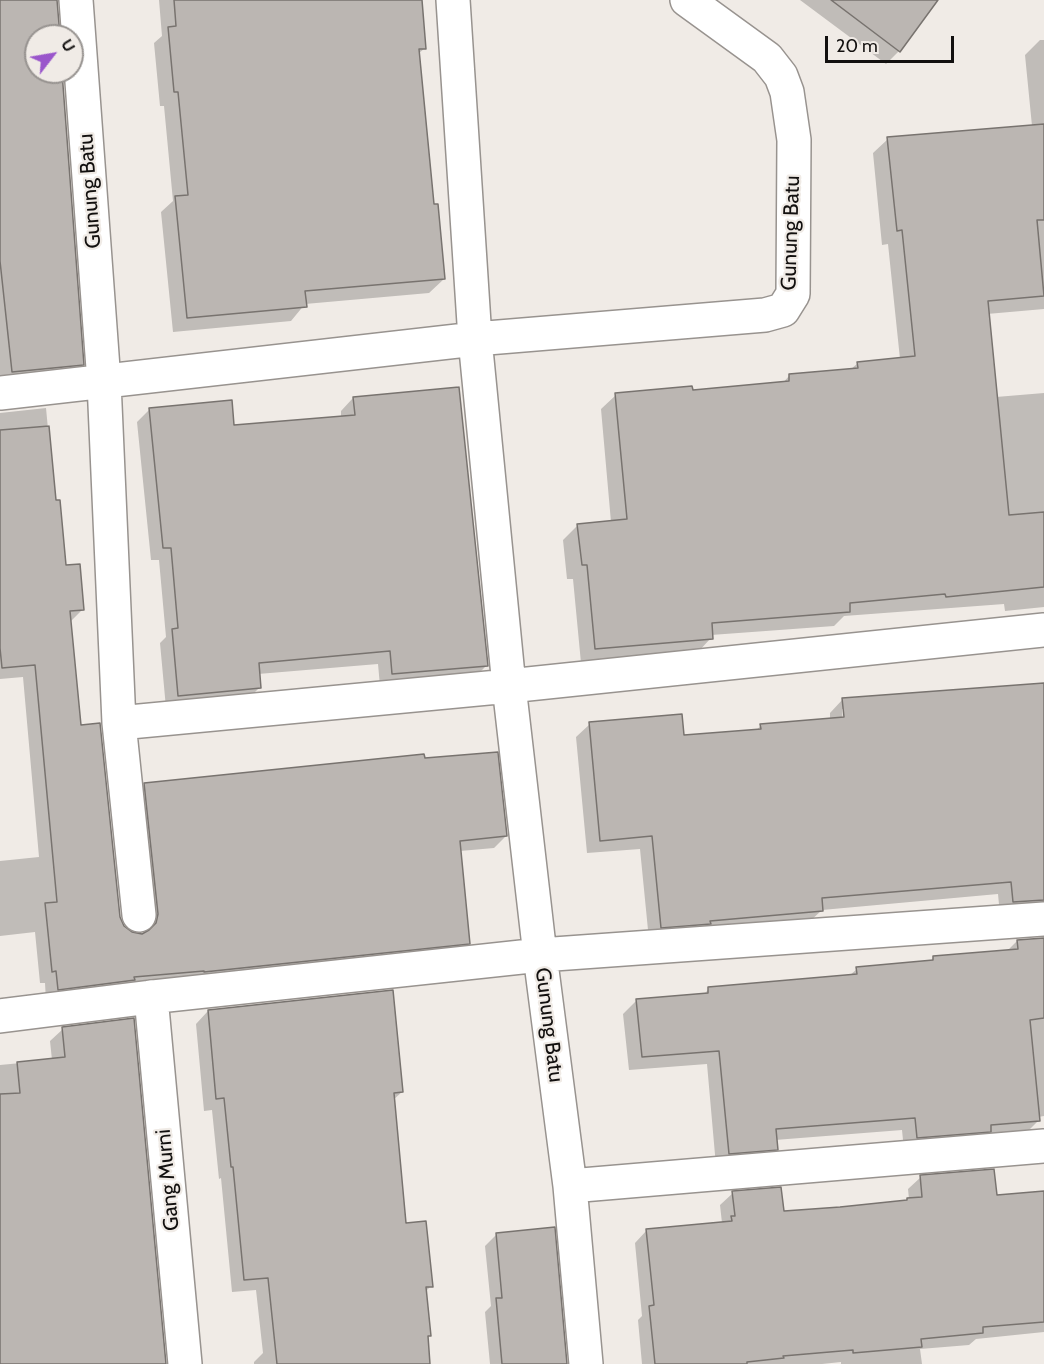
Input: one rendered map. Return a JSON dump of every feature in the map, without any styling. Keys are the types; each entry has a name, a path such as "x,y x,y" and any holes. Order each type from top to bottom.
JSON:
{"street":[{"name":"Gunung Batu","path":"76,0 104,382 119,723 139,915"},
{"name":"Gunung Batu","path":"453,0 475,339 509,686 540,955 570,1186 586,1364"},
{"name":"Gunung Batu","path":"0,393 475,339 765,315 783,310 793,294 794,140 788,92 782,76 767,58 687,0"},
{"path":"119,723 509,686 1044,630"},
{"path":"0,1016 151,997 540,955 1044,919"},
{"name":"Gang Murni","path":"151,997 185,1364"},
{"path":"570,1186 1044,1146"}],"building":[{"path":"0,0 57,0 59,24 24,24 24,84 63,84 84,365 12,372 0,261"},
{"path":"174,0 422,0 426,49 419,49 434,204 438,204 445,279 305,291 307,307 187,318 175,196 188,195 178,92 174,92 168,27 176,26"},
{"path":"831,0 938,0 900,52"},
{"path":"1044,124 1044,220 1037,220 1044,296 988,301 1009,515 1044,512 1044,587 946,597 945,594 850,603 850,612 712,623 713,639 595,649 587,565 582,565 577,524 627,519 615,393 692,386 693,390 789,381 789,374 858,368 857,362 915,356 902,230 897,231 887,137"},
{"path":"459,387 488,666 392,674 390,651 259,663 261,688 178,696 172,629 178,628 171,548 163,548 149,408 232,400 234,425 355,415 353,397"},
{"path":"49,426 56,500 60,500 66,565 80,564 84,610 70,611 81,725 100,723 120,917 124,926 132,932 142,934 156,923 158,914 144,783 424,754 425,758 498,752 507,836 460,841 470,944 204,972 134,977 135,980 58,990 56,971 52,972 45,903 57,902 35,665 2,668 0,648 0,430"},
{"path":"1044,683 1044,900 1013,902 1011,882 822,898 823,911 710,921 711,924 661,928 652,836 600,841 589,722 682,714 684,735 761,729 760,724 844,717 842,698"},
{"path":"1044,938 1044,1018 1030,1020 1040,1121 991,1125 991,1132 917,1138 915,1118 776,1129 778,1150 729,1154 719,1051 642,1057 636,999 708,993 708,987 857,974 856,967 933,960 933,956 1018,949 1017,940"},
{"path":"393,990 403,1092 394,1093 406,1223 426,1221 433,1287 426,1287 431,1336 428,1336 430,1364 277,1364 268,1278 244,1280 224,1098 216,1099 208,1010"},
{"path":"134,1018 166,1364 0,1364 0,1094 20,1093 17,1062 65,1057 62,1027"},
{"path":"994,1169 997,1195 1044,1191 1044,1322 983,1327 983,1333 921,1339 922,1347 783,1356 784,1358 747,1362 747,1364 655,1364 649,1306 654,1305 646,1229 732,1221 731,1216 735,1216 732,1191 781,1187 784,1211 840,1207 922,1197 920,1175"},
{"path":"555,1227 567,1364 502,1364 496,1298 502,1298 496,1233"}]}
